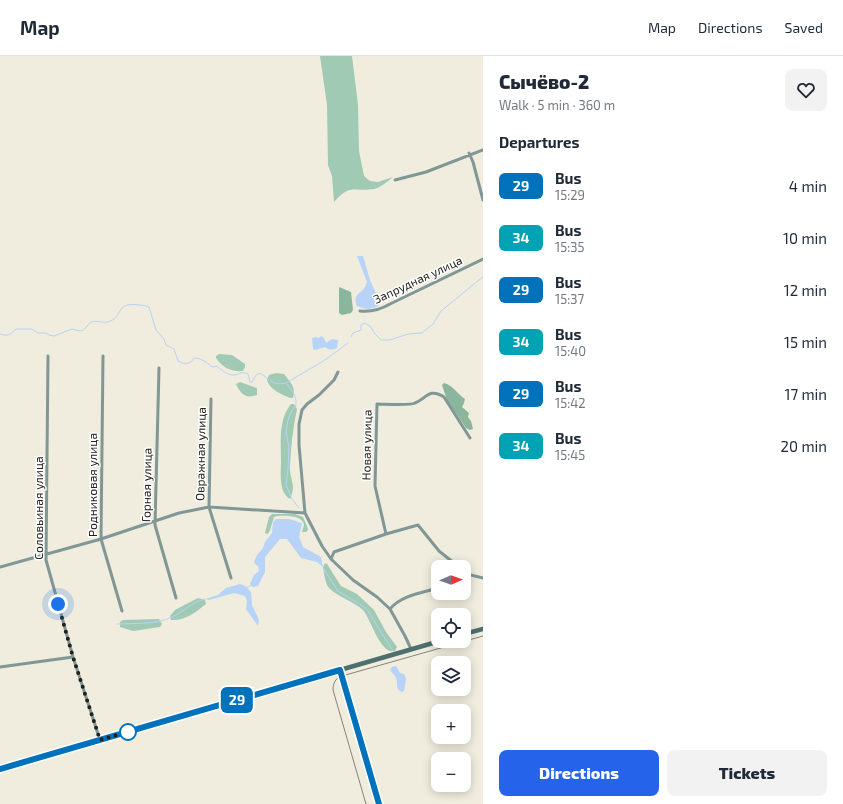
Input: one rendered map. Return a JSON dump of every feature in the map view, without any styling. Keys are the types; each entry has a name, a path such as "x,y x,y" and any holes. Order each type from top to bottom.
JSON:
{"main road":[{"path":"471,632 483,628"},
{"path":"379,804 340,670 431,643"}],"street":[{"path":"395,180 426,172 483,150"},
{"path":"470,154 483,200"},
{"name":"Запрудная улица","path":"360,311 373,311 382,308 483,259"},
{"name":"Соловьиная улица","path":"48,356 47,565 73,657 100,740"},
{"name":"Родниковая улица","path":"104,356 101,539 122,611"},
{"name":"Горная улица","path":"159,368 155,525 176,598"},
{"path":"338,372 335,378 319,395 302,410 299,424 299,445 305,512 322,546 331,559 353,580 377,597 390,609 406,636 411,649"},
{"name":"Новая улица","path":"386,534 375,486 377,404 415,404 423,397 438,393 444,397 470,438"},
{"name":"Овражная улица","path":"211,399 209,507 231,578"},
{"path":"0,567 101,539 179,513 209,507 305,512"},
{"path":"331,559 334,552 386,534 418,525 439,551 450,560"},
{"path":"471,575 483,578"},
{"path":"390,609 396,602 409,596 431,590"},
{"path":"0,667 73,657"},
{"path":"0,769 340,670"}],"green space":[{"path":"320,56 352,56 358,105 359,151 364,176 370,181 378,182 393,177 374,189 348,190 339,196 334,202 332,176 328,165 327,105"},
{"path":"339,287 351,292 353,310 351,313 342,315 339,313"},
{"path":"219,354 232,355 245,364 243,371 235,371 224,367 216,358"},
{"path":"276,373 284,374 291,383 294,391 293,398 276,391 268,383 267,380 269,375"},
{"path":"240,382 257,388 257,395 244,395 236,384"},
{"path":"444,383 450,386 465,399 462,407 469,413 468,417 471,421 473,429 470,430 466,428 447,400 442,385"},
{"path":"291,404 294,404 297,409 291,451 290,470 293,489 290,499 286,496 281,482 281,431 284,417"},
{"path":"272,514 295,514 303,517 308,530 306,532 302,532 304,523 298,518 280,516 274,517 268,534 265,533 269,517"},
{"path":"325,563 341,586 357,594 374,610 386,632 397,647 395,651 390,651 385,648 380,642 363,610 329,588 323,567"},
{"path":"198,598 205,600 206,604 186,617 171,620 170,616 175,610"},
{"path":"159,619 162,624 160,627 133,631 120,627 120,622 123,620"}],"water":[{"path":"357,256 363,256 370,280 380,302 378,306 373,308 368,309 357,306 357,295 364,289 367,282"},
{"path":"321,336 324,338 326,343 332,339 338,340 337,348 328,349 325,347 315,350 313,349 312,338 319,338"},
{"path":"276,519 289,519 302,523 299,537 303,547 321,557 323,567 317,562 301,558 287,539 280,539 265,557 265,572 258,586 253,587 250,584 254,575 259,571 258,566 254,562 265,542 272,533 273,522"},
{"path":"240,584 245,586 251,592 252,605 259,620 258,626 246,609 247,601 245,596 234,593 209,600 205,599 218,595 226,588"},
{"path":"396,666 400,673 404,674 406,679 404,691 402,692 397,688 397,680 390,670 392,667"}],"waterway":[{"path":"351,337 353,333 361,330 361,325 364,323 370,326 381,340 390,340 408,334 422,333 433,324 441,311 483,277"},
{"path":"0,334 8,335 16,329 32,329 38,333 46,333 54,336 72,329 82,331 91,322 108,322 112,320 124,306 135,304 143,305 149,307 156,330 164,339 166,345 174,349 178,361 185,364 191,362 194,358 197,358 212,367 217,366 230,375 246,373 248,374 250,382 252,382 256,375 260,373 272,382 278,384 286,383 325,360 348,343"},
{"path":"287,384 294,394 296,405 290,414 286,433 289,447 286,485 292,499 299,508"},
{"path":"323,568 338,591 366,608 393,651"},
{"path":"246,588 252,585"},
{"path":"117,624 145,623 165,620 205,599"}],"tram line":[{"path":"366,804 333,690 336,680 342,676 483,636"}],"bus line":[{"name":"29","path":"0,769 340,670 379,804"}],"route":[{"path":"58,604 73,657 100,740 128,732"}]}
